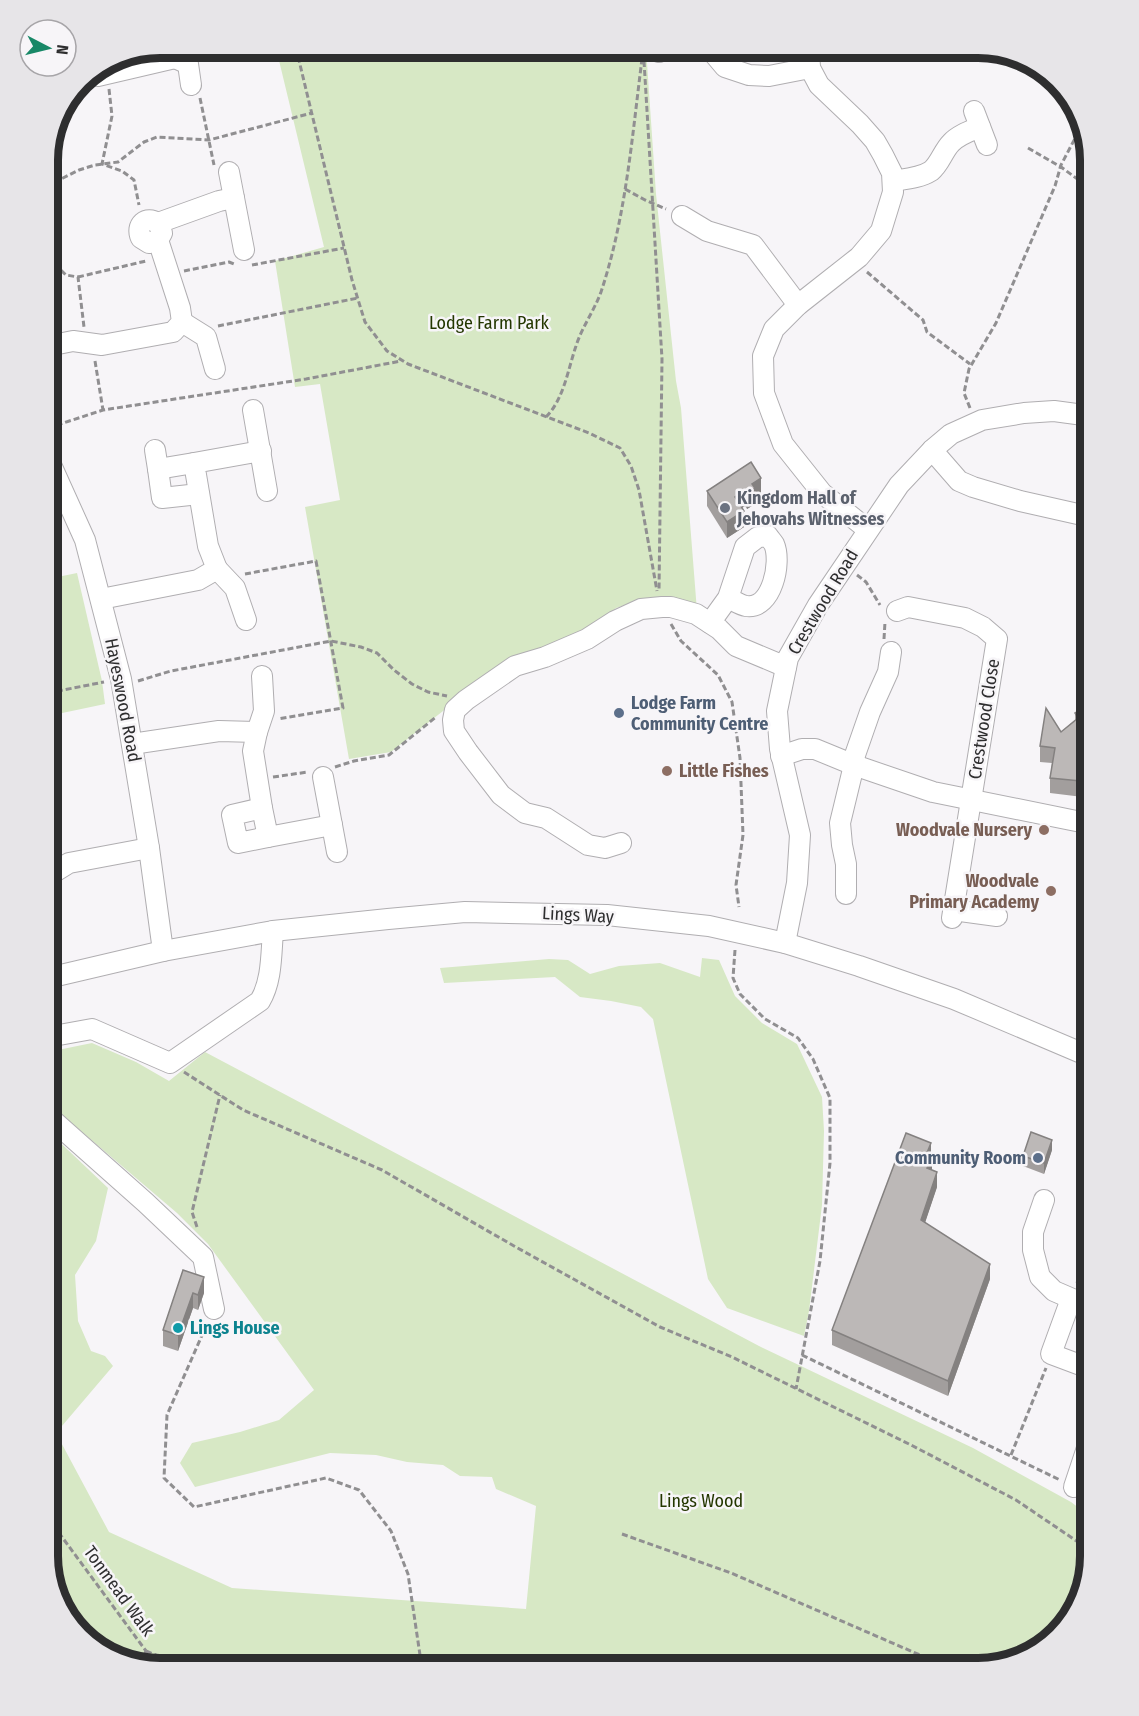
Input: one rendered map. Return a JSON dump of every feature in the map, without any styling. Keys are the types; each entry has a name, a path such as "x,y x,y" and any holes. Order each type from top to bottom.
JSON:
{"street":[{"path":"102,78 159,58"},
{"path":"180,58 188,64 190,85"},
{"path":"718,59 725,67 749,75 769,76 807,59"},
{"path":"809,59 819,85 875,141 892,173 893,192 881,231 854,261 798,304 774,329 763,356 764,393 783,444 822,493 867,529"},
{"path":"893,181 930,172 952,141 980,128"},
{"path":"222,171 234,198 244,250"},
{"path":"215,369 206,338 189,326 180,308 156,235 219,201 234,198"},
{"path":"682,216 707,231 753,245 798,304"},
{"path":"59,344 73,341 102,345 173,332 189,326"},
{"path":"253,410 267,491"},
{"name":"Crestwood Road","path":"785,944 797,883 800,835 781,756 777,711 788,658 818,605 898,485 951,434 978,422 1024,413 1054,411 1080,415"},
{"path":"932,450 959,481 1020,501 1080,515"},
{"path":"199,494 162,498 157,460 194,463 261,451"},
{"path":"194,463 208,546 221,573 235,588 246,620"},
{"name":"Hayeswood Road","path":"59,501 85,540 121,679 149,848 163,951"},
{"path":"102,599 198,580 221,573"},
{"path":"710,623 728,598"},
{"path":"621,843 605,848 588,845 546,818 525,813 501,795 454,731 455,710 515,666 545,657 587,639 615,621 641,609 661,604 696,614 719,629 736,646 786,667"},
{"name":"Crestwood Close","path":"890,612 908,607 965,618 983,627 997,639 953,914 997,916"},
{"path":"846,894 846,864 840,823 855,755 870,712 888,672 891,652"},
{"path":"262,676 264,699 253,751 268,837"},
{"path":"132,744 259,727"},
{"name":"Crestwood Close","path":"781,756 801,749 815,749 933,792 972,799"},
{"path":"323,777 337,852"},
{"path":"972,799 1080,822"},
{"path":"262,808 232,814 238,843 332,825"},
{"path":"58,869 69,863 149,848"},
{"name":"Lings Way","path":"58,976 163,951 273,932 388,919 465,912 607,915 709,926 785,944 860,966 954,999 1080,1052"},
{"path":"58,1035 92,1029 170,1063 260,1001 269,981 273,932"},
{"path":"58,1125 203,1257 214,1309"},
{"path":"1044,1200 1033,1232 1033,1250 1040,1277 1054,1291 1080,1303"},
{"path":"1071,1299 1051,1354 1080,1366"},
{"path":"1074,1487 1080,1469"}],"path":[{"path":"298,58 365,322 387,351 403,361 589,433 620,448 631,466 639,490 661,604 681,641 718,675 732,702 740,758 743,835 736,885 739,907"},
{"path":"546,417 553,409 577,343 600,294 618,229 649,59"},
{"path":"651,59 653,204 662,359 661,604"},
{"path":"101,78 112,116 102,164"},
{"path":"190,85 200,98 209,140 222,171"},
{"path":"59,180 95,165 118,162 144,142 158,137 209,140 312,113"},
{"path":"978,422 964,393 971,364 996,323 1061,167 1078,136"},
{"path":"1028,148 1041,154 1080,181"},
{"path":"78,277 156,235 134,180 122,171 102,164"},
{"path":"625,189 682,216"},
{"path":"854,261 923,320 927,332 971,364"},
{"path":"189,326 358,298"},
{"path":"59,424 103,410 306,379 403,361"},
{"path":"221,573 316,561 343,708 259,727"},
{"path":"844,565 866,582 881,605 890,612"},
{"path":"735,948 734,978 740,994 765,1019 798,1038 813,1059 830,1098 830,1163 821,1250 796,1389"},
{"path":"170,1063 243,1110 382,1170 644,1318 913,1446 1016,1500 1080,1543"},
{"path":"199,1232 192,1212 220,1095"},
{"path":"1071,1299 1080,1275"},
{"path":"214,1309 167,1414 164,1478 194,1507 326,1478 359,1490 391,1531 408,1574 420,1657"},
{"path":"1011,1455 1051,1354"},
{"path":"802,1355 1074,1487"},
{"name":"Tonmead Walk","path":"58,1532 146,1652"},
{"path":"622,1534 731,1573 927,1658"},
{"path":"144,1656 146,1652 159,1657"}],"green space":[{"name":"Lodge Farm Park","path":"278,58 647,59 656,194 676,381 681,408 697,611 659,597 616,608 590,628 544,650 513,656 391,752 349,759 305,507 340,500 320,384 295,387 275,261 324,247"},
{"path":"77,573 102,681 105,704 59,714 59,577"},
{"path":"702,958 719,960 735,996 762,1023 797,1044 822,1097 824,1131 822,1205 804,1336 727,1308 708,1279 653,1019 641,1007 580,997 555,977 444,983 440,968 549,959 568,960 590,974 619,966 660,963 700,977"},
{"name":"Lings Wood","path":"92,1043 136,1062 169,1081 205,1052 759,1346 973,1448 1071,1502 1080,1509 1080,1569 1067,1606 1051,1628 1029,1644 1005,1654 978,1658 154,1657 141,1656 110,1644 88,1628 80,1618 62,1582 58,1555 58,1437 109,1532 232,1588 526,1609 536,1506 496,1489 492,1477 460,1476 443,1465 407,1462 376,1455 330,1453 195,1487 180,1463 192,1443 279,1420 314,1390 208,1244 177,1213 58,1112 58,1050"},
{"name":"Lings Wood","path":"58,1141 108,1188 96,1241 75,1275 78,1321 91,1351 105,1356 113,1366 58,1431"}],"building":[{"path":"751,462 761,478 752,484 755,488 747,493 745,490 735,497 744,511 727,522 707,491"},
{"path":"1046,708 1061,732 1078,718 1075,713 1080,710 1080,781 1050,778 1055,748 1040,746"},
{"path":"1031,1132 1052,1140 1044,1163 1023,1156"},
{"path":"906,1133 931,1143 926,1155 932,1157 927,1168 937,1172 921,1220 990,1264 948,1381 832,1330"},
{"path":"183,1270 204,1277 198,1295 193,1293 178,1335 163,1330"}],"place":[{"name":"Kingdom Hall of Jehovahs Witnesses","path":"725,508"},
{"name":"Lodge Farm Community Centre","path":"619,713"},
{"name":"Little Fishes","path":"667,771"},
{"name":"Woodvale Nursery","path":"1044,830"},
{"name":"Woodvale Primary Academy","path":"1051,891"},
{"name":"Community Room","path":"1038,1158"},
{"name":"Lings House","path":"178,1328"}]}
